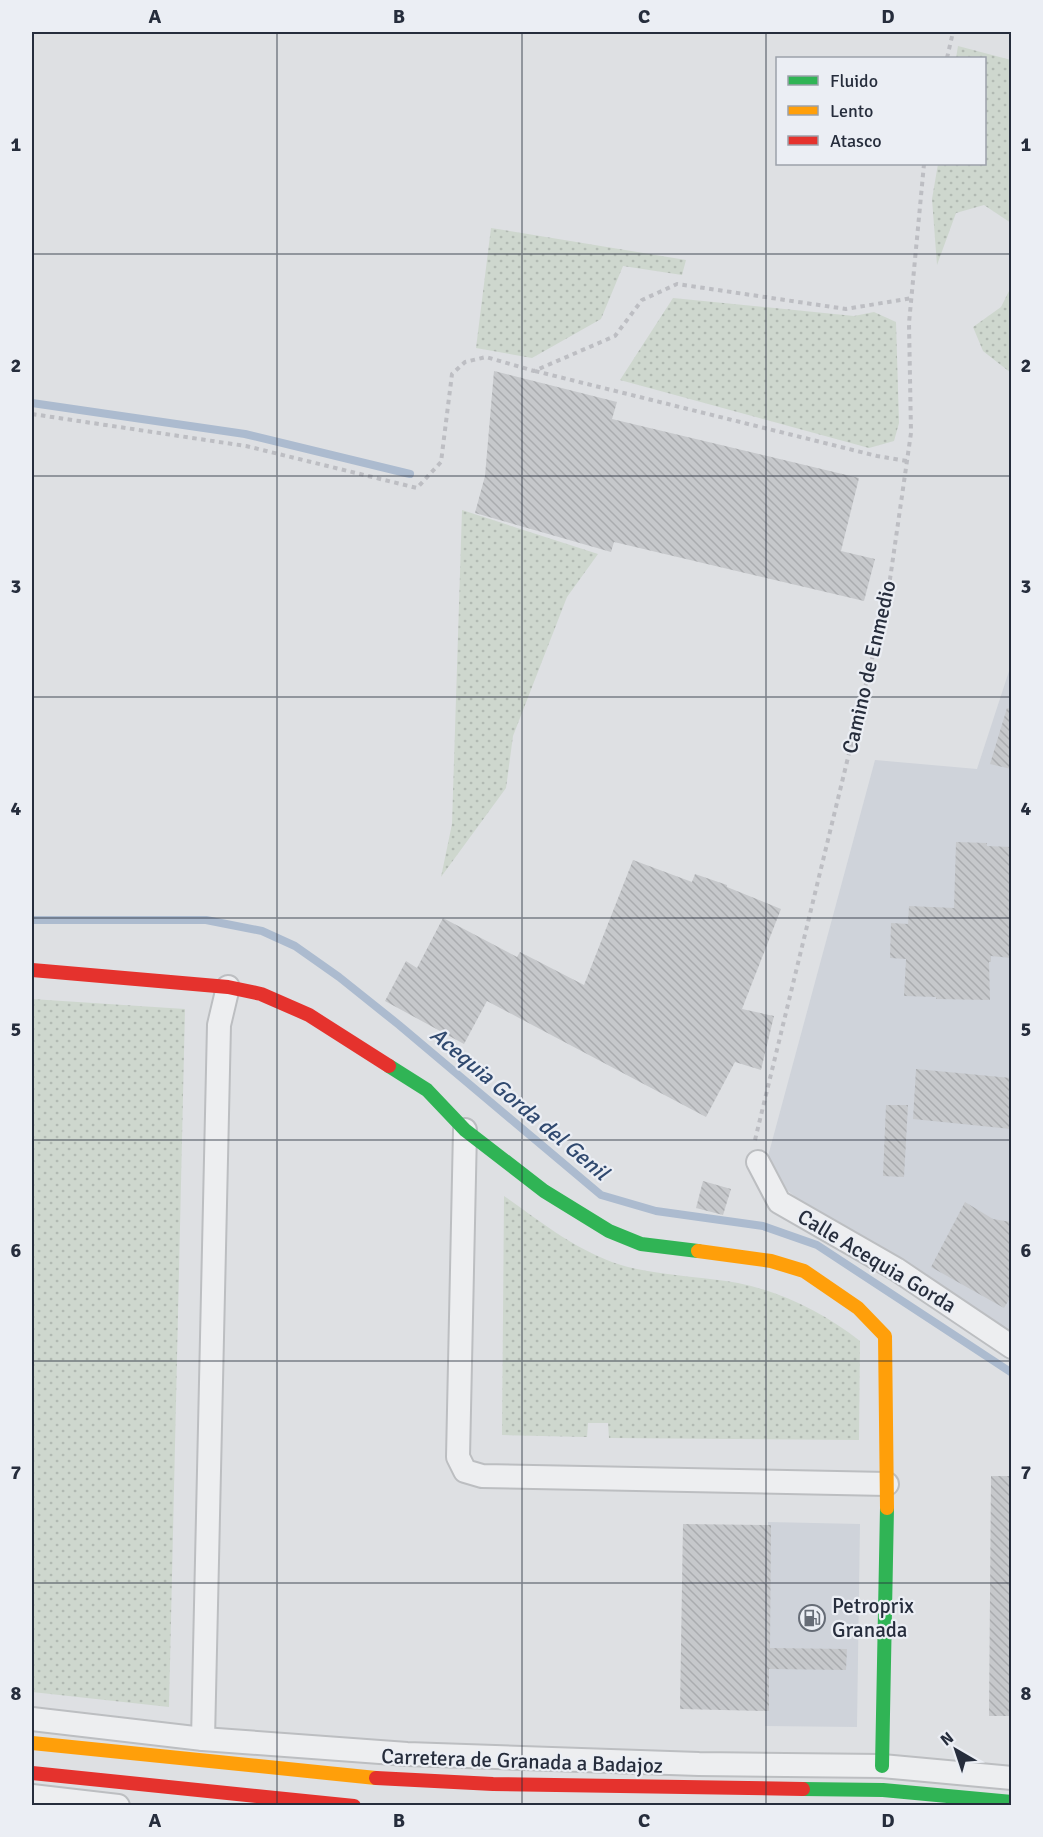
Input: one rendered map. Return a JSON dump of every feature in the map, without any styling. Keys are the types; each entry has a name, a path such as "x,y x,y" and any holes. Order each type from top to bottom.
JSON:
{"main road":[{"path":"32,970 228,987 261,994 309,1015 427,1090 465,1130 544,1191 609,1231 641,1244 771,1261 804,1271 858,1308 885,1336 887,1484 882,1766"},
{"name":"Carretera de Granada a Badajoz","path":"32,1743 387,1779 493,1784 883,1790 1011,1802"},
{"path":"32,1773 354,1806"}],"street":[{"path":"203,1739 219,1025 228,987"},
{"path":"465,1130 458,1457 465,1471 482,1476 887,1484"},
{"name":"Calle Acequia Gorda","path":"758,1162 779,1202 896,1269 1011,1347"},
{"path":"32,1719 203,1739 407,1754 699,1764 882,1766 1011,1779"},
{"path":"32,1796 118,1806"}],"path":[{"path":"946,57 952,32"},
{"name":"Camino de Enmedio","path":"758,1162 754,1138 888,593 911,433 909,323 924,165"},
{"path":"534,371 615,336 642,300 677,284 846,309 912,298"},
{"path":"32,414 246,446 417,488 441,462 453,374 465,362 486,357 877,456 907,461"}],"shaded area":[{"path":"958,46 1011,60 1011,223 984,205 956,213 937,265 932,199 938,165 986,165 986,57 956,57"},
{"path":"491,228 686,260 682,275 623,266 601,319 532,358 476,348"},
{"path":"1011,287 1011,373 983,351 973,327 1001,307"},
{"path":"673,298 854,316 874,312 896,322 899,423 894,441 869,448 620,380"},
{"path":"462,510 598,554 567,597 513,736 506,788 441,877 452,824"},
{"path":"1011,665 1011,1337 897,1281 764,1171 875,760 977,769"},
{"path":"32,999 185,1009 169,1707 32,1692"},
{"path":"504,1196 560,1235 605,1259 650,1271 755,1287 802,1305 846,1331 860,1341 859,1440 609,1438 608,1423 588,1423 587,1437 502,1435"},
{"name":"Petroprix Granada","path":"768,1522 860,1524 857,1727 765,1726"}],"building":[{"path":"494,371 617,402 612,419 859,478 841,551 875,559 864,601 614,542 611,552 475,513 485,476"},
{"path":"1007,708 1011,709 1011,769 990,764"},
{"path":"956,842 987,843 987,846 1011,847 1011,958 991,956 991,962 989,962 990,1000 904,996 906,959 890,958 891,923 908,924 909,906 954,908"},
{"path":"633,860 692,882 695,874 727,885 727,887 781,909 742,1009 774,1016 761,1070 735,1062 706,1117 487,1001 464,1044 385,1001 406,961 417,968 443,918 517,957 520,952 584,985"},
{"path":"916,1069 1011,1078 1011,1129 913,1119"},
{"path":"886,1105 908,1105 904,1177 883,1176"},
{"path":"703,1181 731,1189 723,1215 696,1208"},
{"path":"965,1202 993,1219 1011,1222 1011,1296 1004,1308 931,1267"},
{"path":"991,1476 1011,1476 1011,1716 989,1716"},
{"path":"683,1524 771,1525 770,1648 847,1649 846,1670 769,1669 769,1711 680,1709"}],"waterway":[{"path":"32,403 245,434 410,474"},
{"name":"Acequia Gorda del Genil","path":"32,920 206,920 262,931 295,946 339,977 399,1025 601,1195 656,1211 763,1226 817,1245 1012,1373"}],"traffic: fast":[{"path":"389,1066 427,1090 465,1130 544,1191 609,1231 641,1244 698,1251"},
{"path":"882,1766 887,1508"},
{"path":"803,1789 883,1790 1012,1802"}],"traffic: slow":[{"path":"698,1251 771,1261 804,1271 858,1308 885,1336 887,1508"},
{"path":"32,1743 376,1778"}],"traffic: jam":[{"path":"32,970 228,987 261,994 309,1015 389,1066"},
{"path":"32,1773 354,1806"},
{"path":"376,1778 493,1784 803,1789"}],"place":[{"name":"Petroprix Granada","path":"812,1618"}]}
